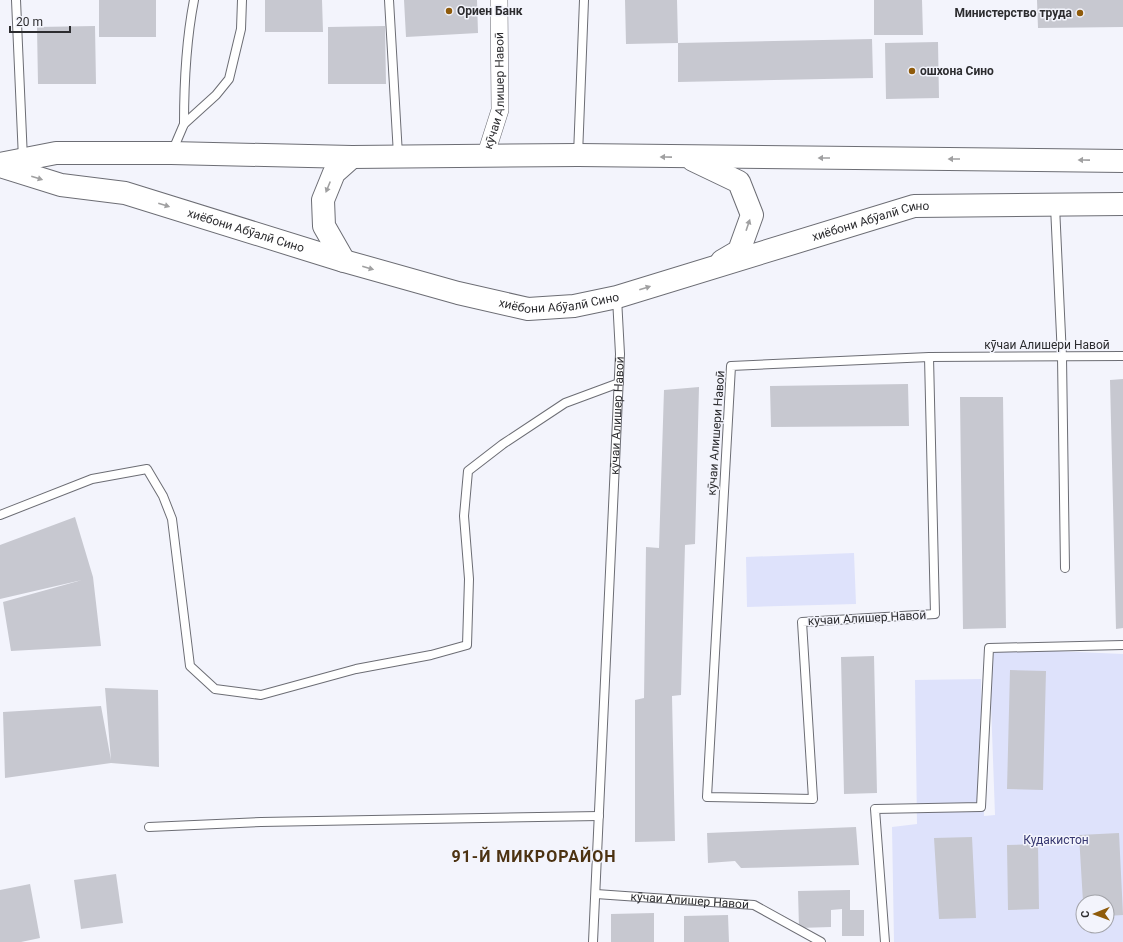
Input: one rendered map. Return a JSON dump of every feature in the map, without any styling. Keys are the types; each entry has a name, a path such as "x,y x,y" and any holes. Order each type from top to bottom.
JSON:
{"main road":[{"name":"хиёбони Абӯалӣ Сино","path":"0,165 56,153 172,153 352,157 578,156 1123,161"},
{"path":"344,261 324,226 323,200 334,172 352,157"},
{"path":"688,158 739,182 752,215 739,252 705,270"},
{"name":"хиёбони Абӯалӣ Сино","path":"0,165 61,185 125,193 344,261 458,293 528,309 574,306 617,297 914,206 1123,204"}],"street":[{"name":"кӯчаи Алишер Навоӣ","path":"485,157 500,110 499,0"}],"lane":[{"path":"16,0 23,160"},
{"path":"172,153 184,124 184,82 188,30 194,0"},
{"path":"184,124 216,95 229,79 241,29 242,0"},
{"path":"389,0 398,157"},
{"path":"578,156 584,0"},
{"path":"1055,205 1062,357 1066,568"},
{"name":"кӯчаи Алишер Навоӣ","path":"593,942 619,383 620,354 617,297"},
{"name":"кӯчаи Алишери Навоӣ","path":"707,797 731,366 929,357 1123,356"},
{"name":"кӯчаи Алишер Навоӣ","path":"707,797 813,799 802,622 935,614 929,357"},
{"path":"0,515 92,479 147,469 163,496 172,519 190,666 215,689 261,695 356,669 431,655 467,645 469,579 464,516 468,471 503,444 565,403 619,383"},
{"path":"885,942 875,809 981,807 989,648 1123,645"},
{"path":"149,827 261,822 599,816"},
{"name":"кӯчаи Алишер Навоӣ","path":"596,894 754,905 821,942"}],"green space":[{"path":"854,553 856,604 747,607 746,557"},
{"name":"Кудакистон","path":"989,648 1123,654 1123,942 894,942 892,827 917,824 915,680 981,679 984,816 995,815"}],"building":[{"path":"99,0 156,0 156,37 99,37"},
{"path":"265,0 322,0 323,32 265,32"},
{"path":"404,0 477,0 478,33 406,37"},
{"path":"625,0 677,0 678,43 626,44"},
{"path":"874,0 922,0 923,35 874,35"},
{"name":"Министерство труда","path":"1037,0 1123,0 1123,27 1038,28"},
{"path":"95,26 96,84 38,84 37,27"},
{"path":"385,26 386,84 328,84 328,27"},
{"path":"872,39 873,78 678,82 678,43"},
{"name":"ошхона Сино","path":"938,42 939,98 886,99 885,43"},
{"path":"1123,379 1123,628 1116,629 1110,380"},
{"path":"908,384 909,426 771,427 770,386"},
{"path":"699,387 695,544 685,545 681,695 672,696 675,841 635,842 635,700 644,698 646,547 659,548 664,390"},
{"path":"960,397 1003,397 1006,628 963,629"},
{"path":"75,517 93,577 101,646 11,651 3,602 82,580 0,599 0,545"},
{"path":"874,656 877,793 844,794 841,657"},
{"path":"1010,670 1046,671 1043,790 1007,789"},
{"path":"105,688 158,690 159,767 111,763 5,778 3,712 101,706 111,760"},
{"path":"856,827 859,865 741,868 735,861 708,863 707,833"},
{"path":"1119,833 1123,915 1115,916 1115,894 1083,894 1079,835"},
{"path":"972,837 976,918 939,919 934,838"},
{"path":"1038,844 1039,909 1008,910 1007,845"},
{"path":"116,874 123,923 81,929 74,880"},
{"path":"30,884 40,938 21,942 0,942 0,890"},
{"path":"850,890 850,910 864,910 864,936 842,936 842,909 831,910 831,927 799,928 798,891"},
{"path":"654,913 654,942 611,942 611,914"},
{"path":"728,915 729,942 684,942 684,916"}],"place":[{"name":"Ориен Банк","path":"449,11"},
{"name":"Министерство труда","path":"1080,13"},
{"name":"ошхона Сино","path":"912,71"}],"district":[{"name":"91-Й МИКРОРАЙОН","path":"534,856"}]}
